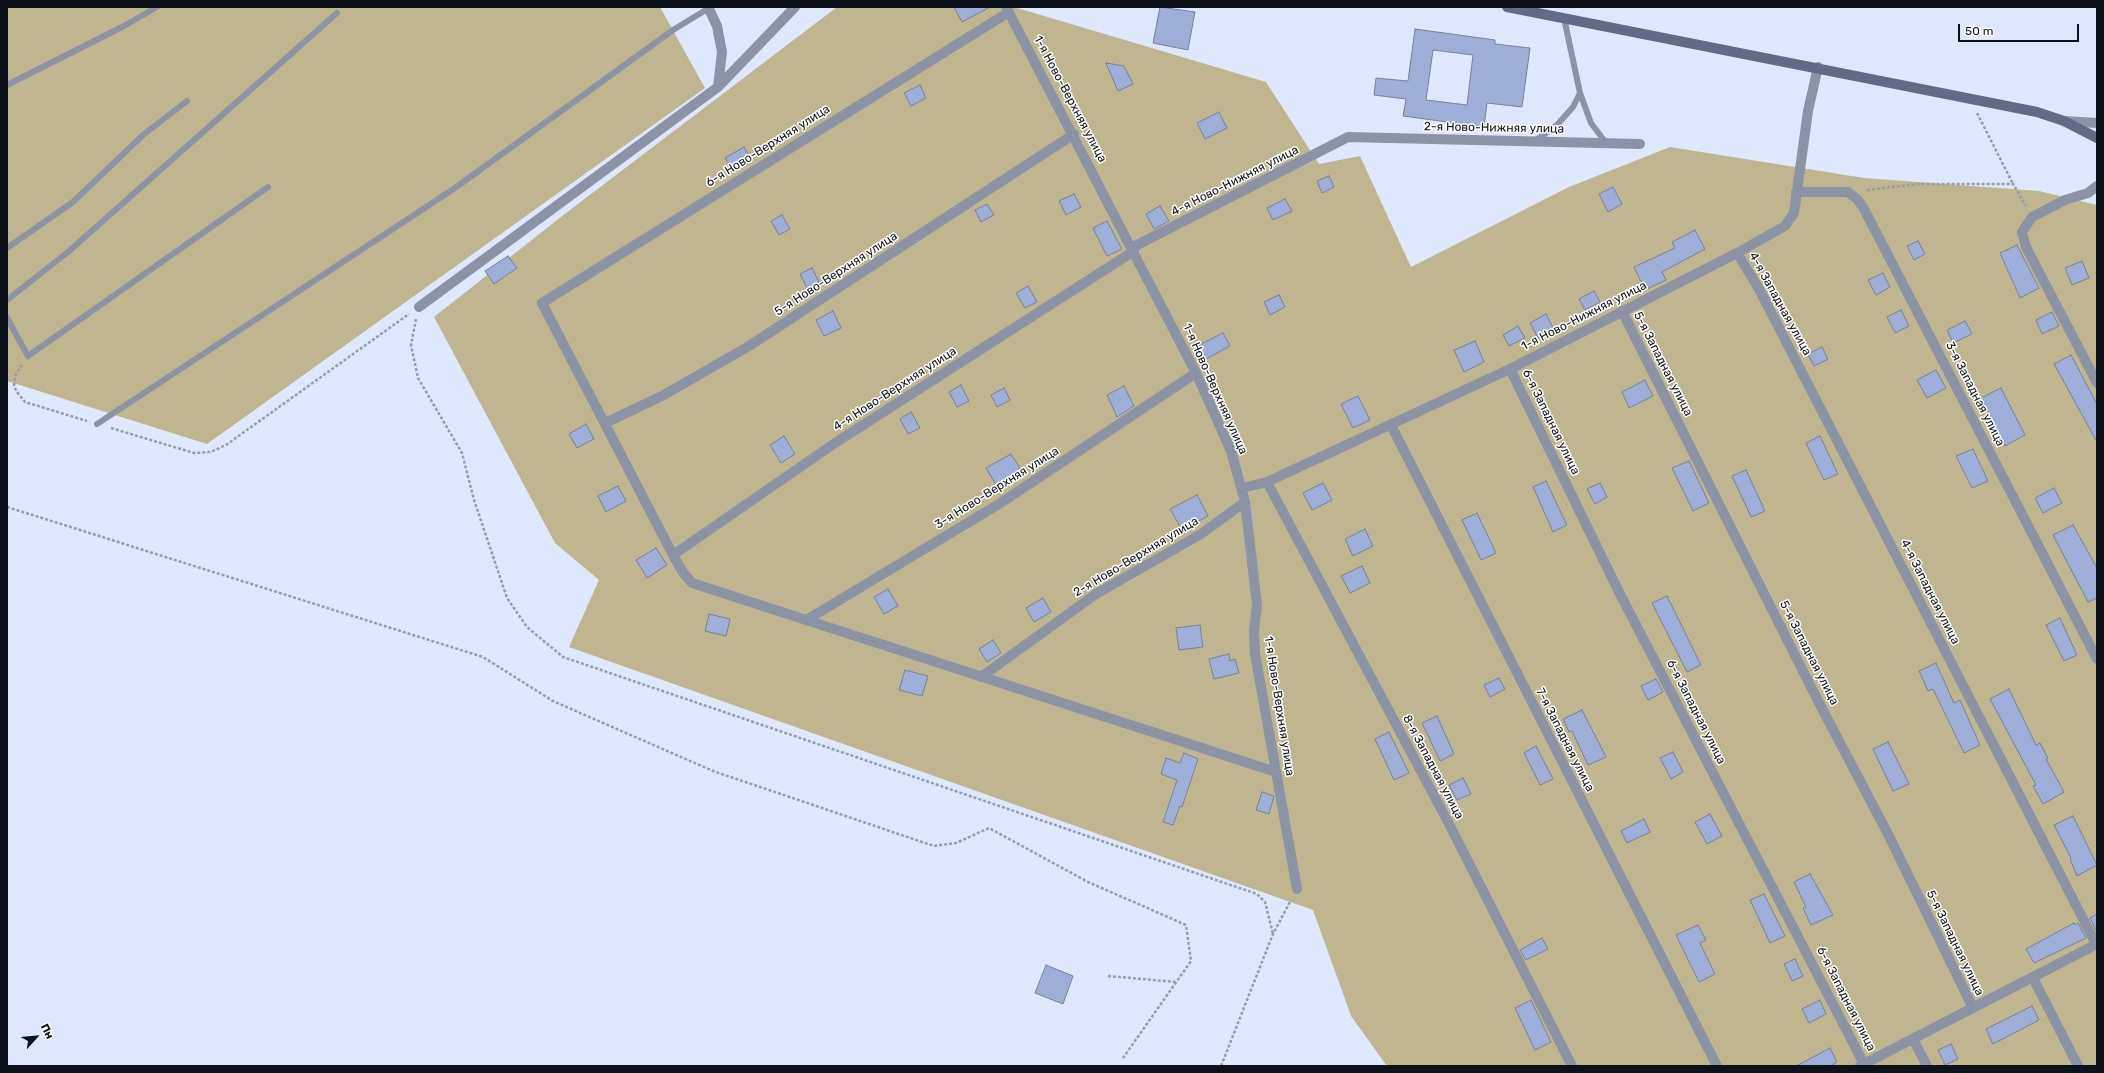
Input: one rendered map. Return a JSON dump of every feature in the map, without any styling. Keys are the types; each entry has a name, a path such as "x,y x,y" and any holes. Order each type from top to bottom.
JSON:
{"main road":[{"path":"1508,7 1818,67 2037,112 2064,121 2097,138"}],"street":[{"path":"710,7 717,26 722,52 718,87"},
{"path":"419,307 718,87 795,7"},
{"name":"1-я Ново-Верхняя улица","path":"1008,9 1074,134 1196,373 1231,451 1245,502 1257,605 1254,631 1255,654 1297,889"},
{"name":"6-я Ново-Верхняя улица","path":"605,424 542,303 1008,9"},
{"name":"1-я Ново-Нижняя улица","path":"1242,488 1266,482 1510,369 1737,253 1785,226 1794,213 1808,110 1818,67"},
{"path":"2064,121 2097,123"},
{"name":"5-я Ново-Верхняя улица","path":"605,424 662,396 749,346 1074,134"},
{"name":"2-я Ново-Нижняя улица","path":"1348,137 1640,144"},
{"name":"4-я Ново-Нижняя улица","path":"1133,249 1348,137"},
{"path":"2097,186 2092,193 2065,200 2032,218 2022,232 2026,247 2097,383"},
{"path":"1796,192 1848,192"},
{"name":"3-я Западная улица","path":"1848,192 1863,207 2097,659"},
{"name":"4-я Ново-Верхняя улица","path":"673,555 835,443 1133,249"},
{"name":"4-я Западная улица","path":"1737,253 1759,289 2097,944"},
{"name":"5-я Западная улица","path":"1622,311 1818,701 1888,834 1972,1008"},
{"name":"6-я Западная улица","path":"1510,369 1620,594 1862,1065"},
{"name":"3-я Ново-Верхняя улица","path":"808,619 999,504 1196,373"},
{"path":"605,424 682,572 692,583 808,619 981,677 1276,772"},
{"name":"7-я Западная улица","path":"1391,425 1717,1066"},
{"name":"8-я Западная улица","path":"1266,482 1447,820 1572,1066"},
{"name":"2-я Ново-Верхняя улица","path":"981,677 1096,594 1201,534 1245,502"},
{"path":"1862,1065 1972,1008 2034,978 2097,944"},
{"path":"2034,978 2078,1066"},
{"path":"1913,1039 1927,1066"}],"lane":[{"path":"7,85 124,26 157,7"},
{"path":"97,424 455,188 673,30 710,7"},
{"path":"7,300 68,252 337,13"},
{"path":"1564,18 1580,93 1591,123 1606,143"},
{"path":"1534,141 1557,125 1573,107 1580,93"},
{"path":"7,248 73,202 143,135 187,100"},
{"path":"7,318 28,356 268,187"}],"path":[{"path":"1970,99 2032,218"},
{"path":"1848,192 1918,184 2013,184"},
{"path":"28,356 16,374 14,384 16,391 25,402 194,453 210,452 226,445 419,307"},
{"path":"419,307 411,345 418,378 462,454 474,500 507,598 527,627 563,657 1257,894 1265,902 1273,934"},
{"path":"7,507 483,657 553,701 713,770 934,846 956,844 989,828 1088,882 1186,925 1191,961 1123,1058"},
{"path":"1221,1066 1273,934 1297,889"},
{"path":"1108,976 1176,982"}],"shaded area":[{"path":"7,7 660,7 705,88 207,444 7,381"},
{"path":"837,7 1014,7 1266,82 1319,164 1360,156 1411,267 1569,187 1670,147 1864,178 2039,191 2097,205 2097,1066 1387,1066 1351,1016 1313,910 569,647 599,580 555,543 434,317 566,213"}],"building":[{"path":"954,7 990,7 962,22"},
{"path":"1160,7 1195,12 1188,50 1153,43"},
{"path":"1415,29 1495,40 1495,44 1530,48 1522,107 1487,103 1484,127 1403,116 1406,99 1374,95 1376,78 1408,81","holes":["1433,50 1473,55 1467,105 1426,100"]},
{"path":"1106,63 1124,66 1133,84 1118,91"},
{"path":"920,85 926,98 911,106 904,93"},
{"path":"1219,112 1227,128 1205,139 1197,123"},
{"path":"744,147 752,161 734,172 725,158"},
{"path":"1329,176 1334,187 1322,193 1317,181"},
{"path":"1613,187 1622,204 1608,212 1599,194"},
{"path":"1074,194 1081,207 1066,215 1059,201"},
{"path":"1285,199 1292,211 1273,220 1267,208"},
{"path":"987,204 994,215 981,222 975,210"},
{"path":"1160,206 1169,221 1154,229 1146,214"},
{"path":"782,215 790,229 779,235 771,221"},
{"path":"1107,221 1122,249 1107,256 1093,228"},
{"path":"1695,230 1705,249 1662,272 1666,280 1645,290 1634,267 1675,248 1672,242"},
{"path":"1918,241 1925,254 1914,260 1907,246"},
{"path":"2017,245 2039,288 2020,298 2000,253"},
{"path":"508,256 517,268 494,284 485,271"},
{"path":"2082,261 2089,278 2072,285 2065,268"},
{"path":"812,268 820,284 808,290 800,274"},
{"path":"1883,273 1890,287 1876,295 1868,280"},
{"path":"1028,286 1037,302 1025,308 1016,293"},
{"path":"1594,291 1600,302 1585,310 1579,299"},
{"path":"1279,295 1285,307 1270,315 1264,302"},
{"path":"1901,310 1909,326 1895,333 1887,317"},
{"path":"833,311 841,328 824,336 816,320"},
{"path":"2052,312 2059,326 2042,334 2036,320"},
{"path":"1546,314 1554,330 1538,338 1530,323"},
{"path":"1965,321 1972,334 1953,343 1947,330"},
{"path":"1518,326 1525,338 1509,346 1503,335"},
{"path":"1223,333 1230,346 1206,359 1199,345"},
{"path":"1475,341 1484,362 1464,372 1454,350"},
{"path":"1822,347 1828,359 1814,366 1808,354"},
{"path":"2071,355 2097,404 2097,442 2054,364"},
{"path":"1936,370 1946,388 1927,398 1917,380"},
{"path":"1645,380 1653,396 1629,408 1622,392"},
{"path":"961,385 969,401 957,407 949,392"},
{"path":"1124,386 1134,406 1117,417 1107,395"},
{"path":"1004,388 1010,400 997,407 991,395"},
{"path":"2001,388 2025,435 2005,446 1981,398"},
{"path":"1358,396 1370,420 1353,428 1341,404"},
{"path":"911,412 920,428 908,434 900,419"},
{"path":"586,424 594,439 577,448 569,434"},
{"path":"784,436 795,454 781,463 770,445"},
{"path":"1820,436 1838,474 1824,480 1806,443"},
{"path":"1973,449 1988,481 1972,488 1956,456"},
{"path":"1011,454 1023,473 998,488 986,468"},
{"path":"1689,461 1709,503 1693,511 1672,468"},
{"path":"1746,470 1765,511 1751,517 1732,476"},
{"path":"1546,481 1567,525 1553,532 1533,487"},
{"path":"1323,483 1332,500 1312,510 1303,493"},
{"path":"1600,483 1607,497 1595,504 1587,489"},
{"path":"618,486 626,501 606,512 598,496"},
{"path":"2054,488 2062,503 2043,513 2035,498"},
{"path":"1197,495 1208,516 1182,530 1170,509"},
{"path":"1477,513 1496,553 1481,560 1462,520"},
{"path":"2073,525 2097,568 2097,598 2088,602 2053,535"},
{"path":"1365,529 1373,546 1353,556 1345,539"},
{"path":"656,548 667,565 647,578 636,560"},
{"path":"1362,566 1370,583 1350,593 1341,576"},
{"path":"888,589 898,606 884,614 874,597"},
{"path":"1667,596 1701,665 1687,672 1652,603"},
{"path":"1043,598 1051,612 1034,622 1026,608"},
{"path":"709,614 730,619 726,636 705,631"},
{"path":"2060,618 2077,655 2064,661 2046,625"},
{"path":"1200,625 1203,647 1179,650 1176,628"},
{"path":"993,640 1001,653 987,662 979,649"},
{"path":"1229,654 1230,661 1235,659 1239,673 1214,679 1209,659"},
{"path":"1936,663 1954,703 1960,700 1980,745 1964,753 1933,689 1928,691 1919,671"},
{"path":"905,670 928,676 922,696 899,690"},
{"path":"1499,678 1505,689 1490,697 1484,685"},
{"path":"1656,679 1663,692 1648,700 1641,686"},
{"path":"2009,689 2036,745 2040,743 2048,758 2046,759 2064,792 2043,804 2033,786 2036,785 1990,699"},
{"path":"1582,710 1606,757 1588,765 1572,731 1569,732 1563,719"},
{"path":"1437,716 1454,754 1440,761 1422,723"},
{"path":"1389,732 1409,773 1394,780 1375,739"},
{"path":"1888,742 1909,784 1893,791 1873,749"},
{"path":"1536,746 1553,779 1540,785 1524,753"},
{"path":"1673,752 1683,772 1671,779 1660,758"},
{"path":"1184,753 1198,759 1182,807 1180,806 1173,825 1163,822 1177,780 1161,774 1166,758 1180,763"},
{"path":"1463,778 1471,794 1457,800 1449,785"},
{"path":"1262,792 1274,796 1269,814 1256,810"},
{"path":"1710,814 1722,836 1707,844 1695,822"},
{"path":"2073,816 2097,865 2077,876 2070,859 2071,858 2054,825"},
{"path":"1644,819 1650,832 1627,843 1621,831"},
{"path":"1810,874 1833,915 1811,925 1803,908 1806,907 1794,882"},
{"path":"1764,894 1785,936 1770,943 1750,900"},
{"path":"2097,914 2097,932 2090,918"},
{"path":"2074,923 2075,925 2078,923 2086,938 2034,963 2026,949"},
{"path":"1698,925 1706,940 1700,943 1715,974 1699,982 1676,935"},
{"path":"1542,938 1548,949 1526,960 1520,950"},
{"path":"1795,959 1803,976 1792,981 1784,964"},
{"path":"1046,965 1073,976 1063,1004 1035,993"},
{"path":"1531,1000 1551,1042 1535,1050 1515,1008"},
{"path":"1820,1000 1826,1014 1809,1023 1802,1009"},
{"path":"2032,1006 2039,1020 1993,1044 1986,1029"},
{"path":"1951,1044 1958,1059 1945,1065 1938,1050"},
{"path":"1830,1048 1837,1062 1830,1066 1796,1066"}]}
